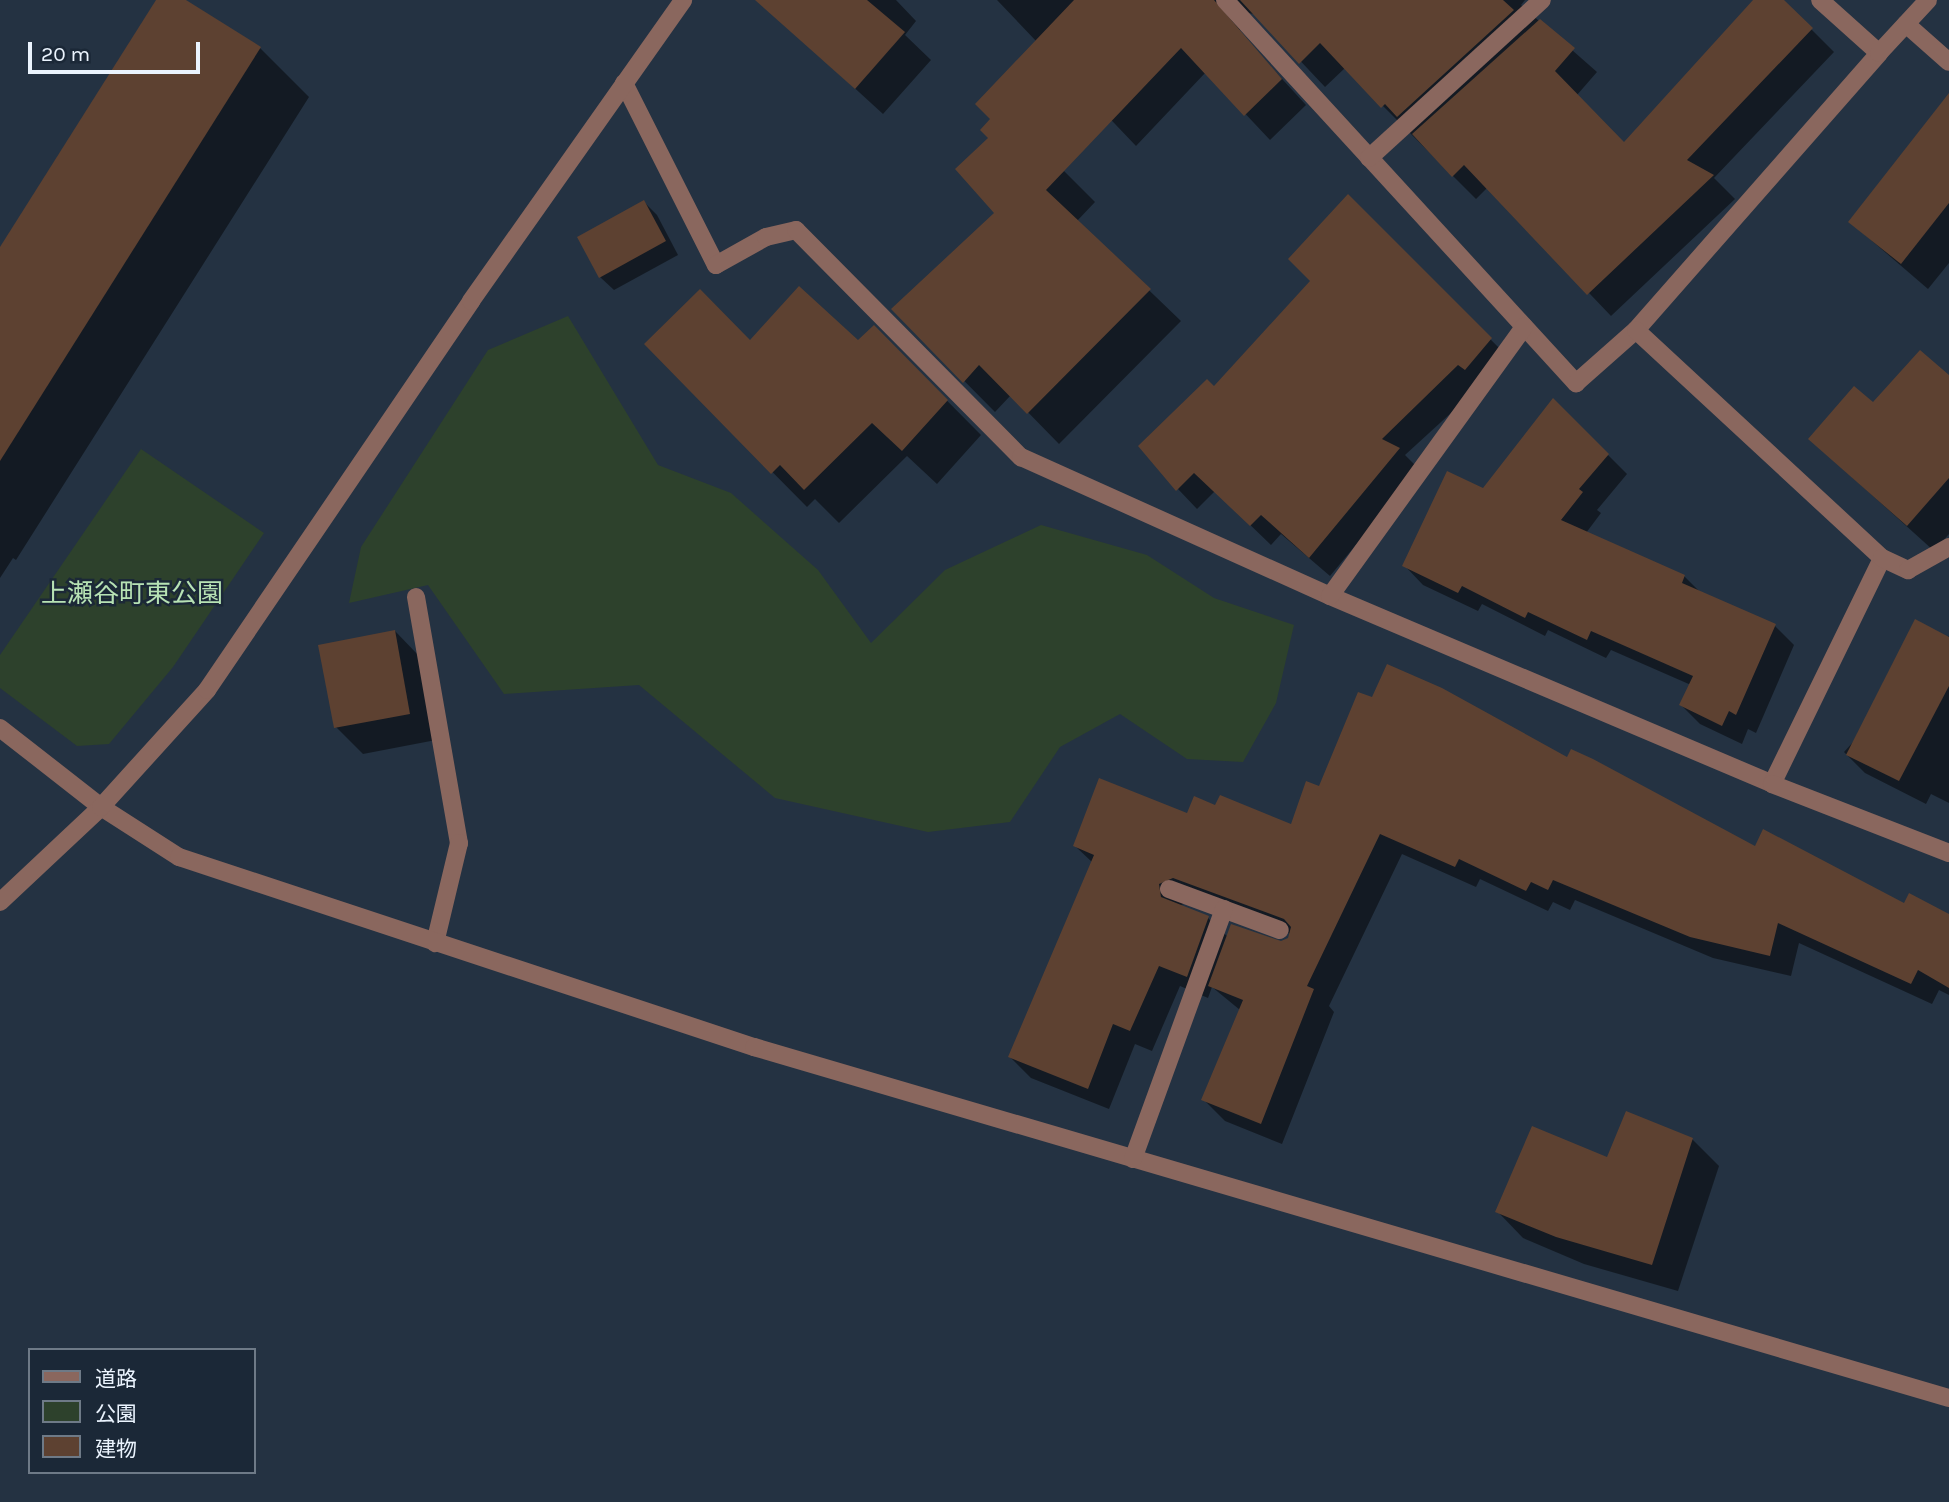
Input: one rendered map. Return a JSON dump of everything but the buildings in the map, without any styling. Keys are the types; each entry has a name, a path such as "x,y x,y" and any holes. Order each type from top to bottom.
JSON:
{"street":[{"path":"0,902 101,807 207,690 682,0"},
{"path":"1225,0 1576,383 1636,330 1927,0"},
{"path":"1370,158 1542,0"},
{"path":"1820,0 1879,53"},
{"path":"1906,24 1949,62"},
{"path":"624,83 716,265 766,237 796,230 1021,457 1330,596 1772,785 1949,853"},
{"path":"1330,596 1524,327"},
{"path":"1636,330 1882,558 1908,569 1949,547"},
{"path":"1772,785 1882,558"},
{"path":"416,597 459,843 435,943"},
{"path":"0,728 101,807 179,857 754,1048 1949,1398"},
{"path":"1169,889 1280,930"},
{"path":"1133,1159 1224,909"}],"green space":[{"path":"568,316 658,465 731,493 818,570 871,643 945,570 1041,525 1147,555 1214,598 1294,625 1276,703 1243,762 1187,759 1120,714 1060,747 1010,822 928,832 775,798 639,685 504,694 428,585 349,603 361,547 488,350"},
{"name":"上瀬谷町東公園","path":"141,449 264,533 173,667 109,744 77,746 0,688 0,655"}]}
